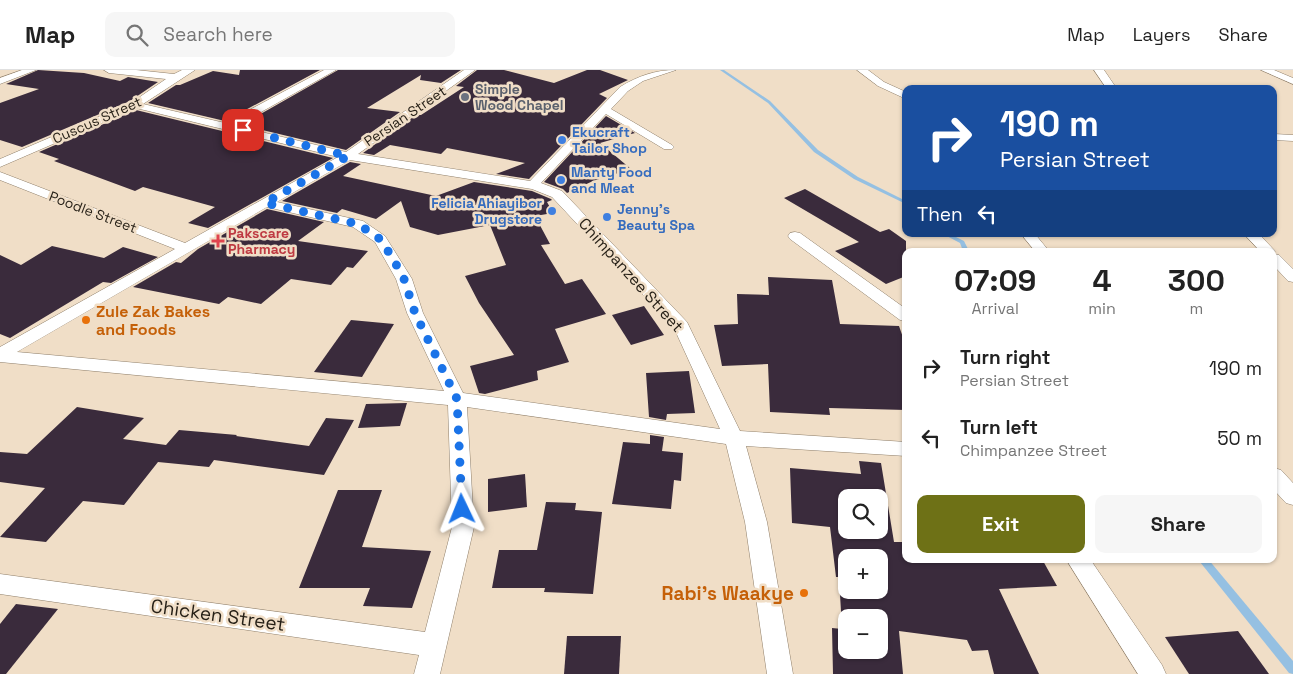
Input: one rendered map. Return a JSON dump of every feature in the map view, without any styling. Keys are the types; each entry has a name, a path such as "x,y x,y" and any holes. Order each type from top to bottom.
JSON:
{"street":[{"path":"0,81 31,70"},
{"path":"110,70 175,77"},
{"name":"Cuscus Street","path":"0,163 135,105 175,77 190,70"},
{"path":"228,126 331,70"},
{"name":"Persian Street","path":"0,355 348,156 470,70"},
{"path":"533,185 624,89 640,80 672,70"},
{"path":"862,70 881,84 902,94"},
{"path":"1099,70 1109,85"},
{"path":"1266,70 1293,81"},
{"name":"Chimpanzee Street","path":"135,105 348,156 533,185 548,189 557,194 681,326 734,438 756,522 780,674"},
{"path":"604,109 668,147"},
{"path":"1277,137 1293,138"},
{"name":"Poodle Street","path":"0,176 186,248"},
{"path":"265,203 358,224 380,239 404,279 415,313 457,399 463,527 427,674"},
{"path":"795,236 902,313"},
{"path":"1030,237 1040,248"},
{"path":"1254,237 1265,248"},
{"path":"1277,261 1293,278"},
{"path":"0,355 457,399 734,438 902,449"},
{"path":"1277,479 1293,497"},
{"path":"1080,563 1153,674"},
{"name":"Chicken Street","path":"0,584 435,646"}],"building":[{"path":"38,70 84,73 120,81 128,77 158,82 130,101 22,147 0,140 0,103 39,89 6,84"},
{"path":"240,70 320,70 225,121 148,103 176,85 213,71 239,75"},
{"path":"338,70 461,70 441,83 420,80 421,75 367,108 400,112 346,150 241,125"},
{"path":"477,70 504,70 554,83 587,70 600,70 628,80 599,94 607,98 529,179 496,174 525,163 447,148 441,154 390,145 374,155 363,153 416,115 421,115 464,87 456,86"},
{"path":"136,110 333,158 208,228 188,223 215,207 143,187 135,191 54,161 59,159 39,152"},
{"path":"606,116 635,133 600,143 631,169 593,181 567,193 563,189 544,182"},
{"path":"350,162 361,164 343,176 436,196 474,182 532,191 551,199 547,202 553,213 535,216 550,244 541,245 565,284 582,279 606,314 555,329 569,362 537,371 538,380 485,394 479,393 470,366 514,355 479,303 465,276 506,265 490,225 438,235 410,227 401,201 376,219 342,209 337,213 282,201"},
{"path":"805,189 880,232 889,229 906,241 906,248 902,248 902,278 886,284 835,251 859,242 784,198"},
{"path":"267,209 324,222 298,241 368,251 353,268 347,267 331,285 291,279 261,304 228,297 219,304 133,287 176,262 181,263 198,249"},
{"path":"52,246 104,258 123,247 158,257 111,283 103,282 10,338 0,334 0,255 21,265"},
{"path":"768,277 832,280 840,324 899,326 902,335 902,410 829,408 830,415 770,412 768,364 722,366 714,325 738,324 737,294 769,295"},
{"path":"644,306 664,335 631,345 612,315"},
{"path":"351,320 394,324 362,377 314,372"},
{"path":"689,371 695,413 667,414 666,420 649,417 646,373"},
{"path":"407,403 400,426 358,428 366,404"},
{"path":"77,407 144,418 123,439 166,445 179,430 237,435 309,446 326,418 354,420 324,475 214,460 209,467 158,462 124,505 83,501 46,542 0,537 45,488 0,482 0,452 27,454"},
{"path":"650,435 664,437 662,451 683,453 681,481 674,480 671,509 612,504 623,442 650,444"},
{"path":"859,461 881,463 885,489 838,489 838,539 888,539 888,506 894,542 902,542 902,563 1044,563 1057,586 999,589 1039,674 994,674 988,650 972,651 967,640 899,631 903,674 833,674 832,628 838,629 838,659 888,659 888,609 841,609 840,599 888,599 888,549 838,549 838,577 836,577 830,527 792,523 790,468 861,474"},
{"path":"525,474 527,507 488,512 488,479"},
{"path":"338,490 382,490 362,547 431,551 412,608 363,606 370,588 299,588"},
{"path":"546,502 576,503 575,510 602,512 593,594 544,592 545,588 492,588 499,550 537,550"},
{"path":"16,604 58,609 6,674 0,674 0,624"},
{"path":"1238,631 1269,674 1189,674 1165,637"},
{"path":"567,636 621,636 619,674 564,674"}],"waterway":[{"path":"722,70 769,102 816,151 856,178 902,201"},
{"path":"952,237 962,242 965,248"},
{"path":"1206,563 1293,669"}],"place":[{"name":"Simple Wood Chapel","path":"465,97"},
{"name":"Ekucraft Tailor Shop","path":"562,140"},
{"name":"Manty Food and Meat","path":"561,180"},
{"name":"Felicia Ahiayibor Drugstore","path":"552,211"},
{"name":"Jenny's Beauty Spa","path":"607,217"},
{"name":"Pakscare Pharmacy","path":"218,241"},
{"name":"Zule Zak Bakes and Foods","path":"86,320"},
{"name":"Rabi's Waakye","path":"804,593"}],"route":[{"path":"243,130 348,156 265,203 358,224 380,239 392,257 404,279 415,313 457,399 462,509"}]}
